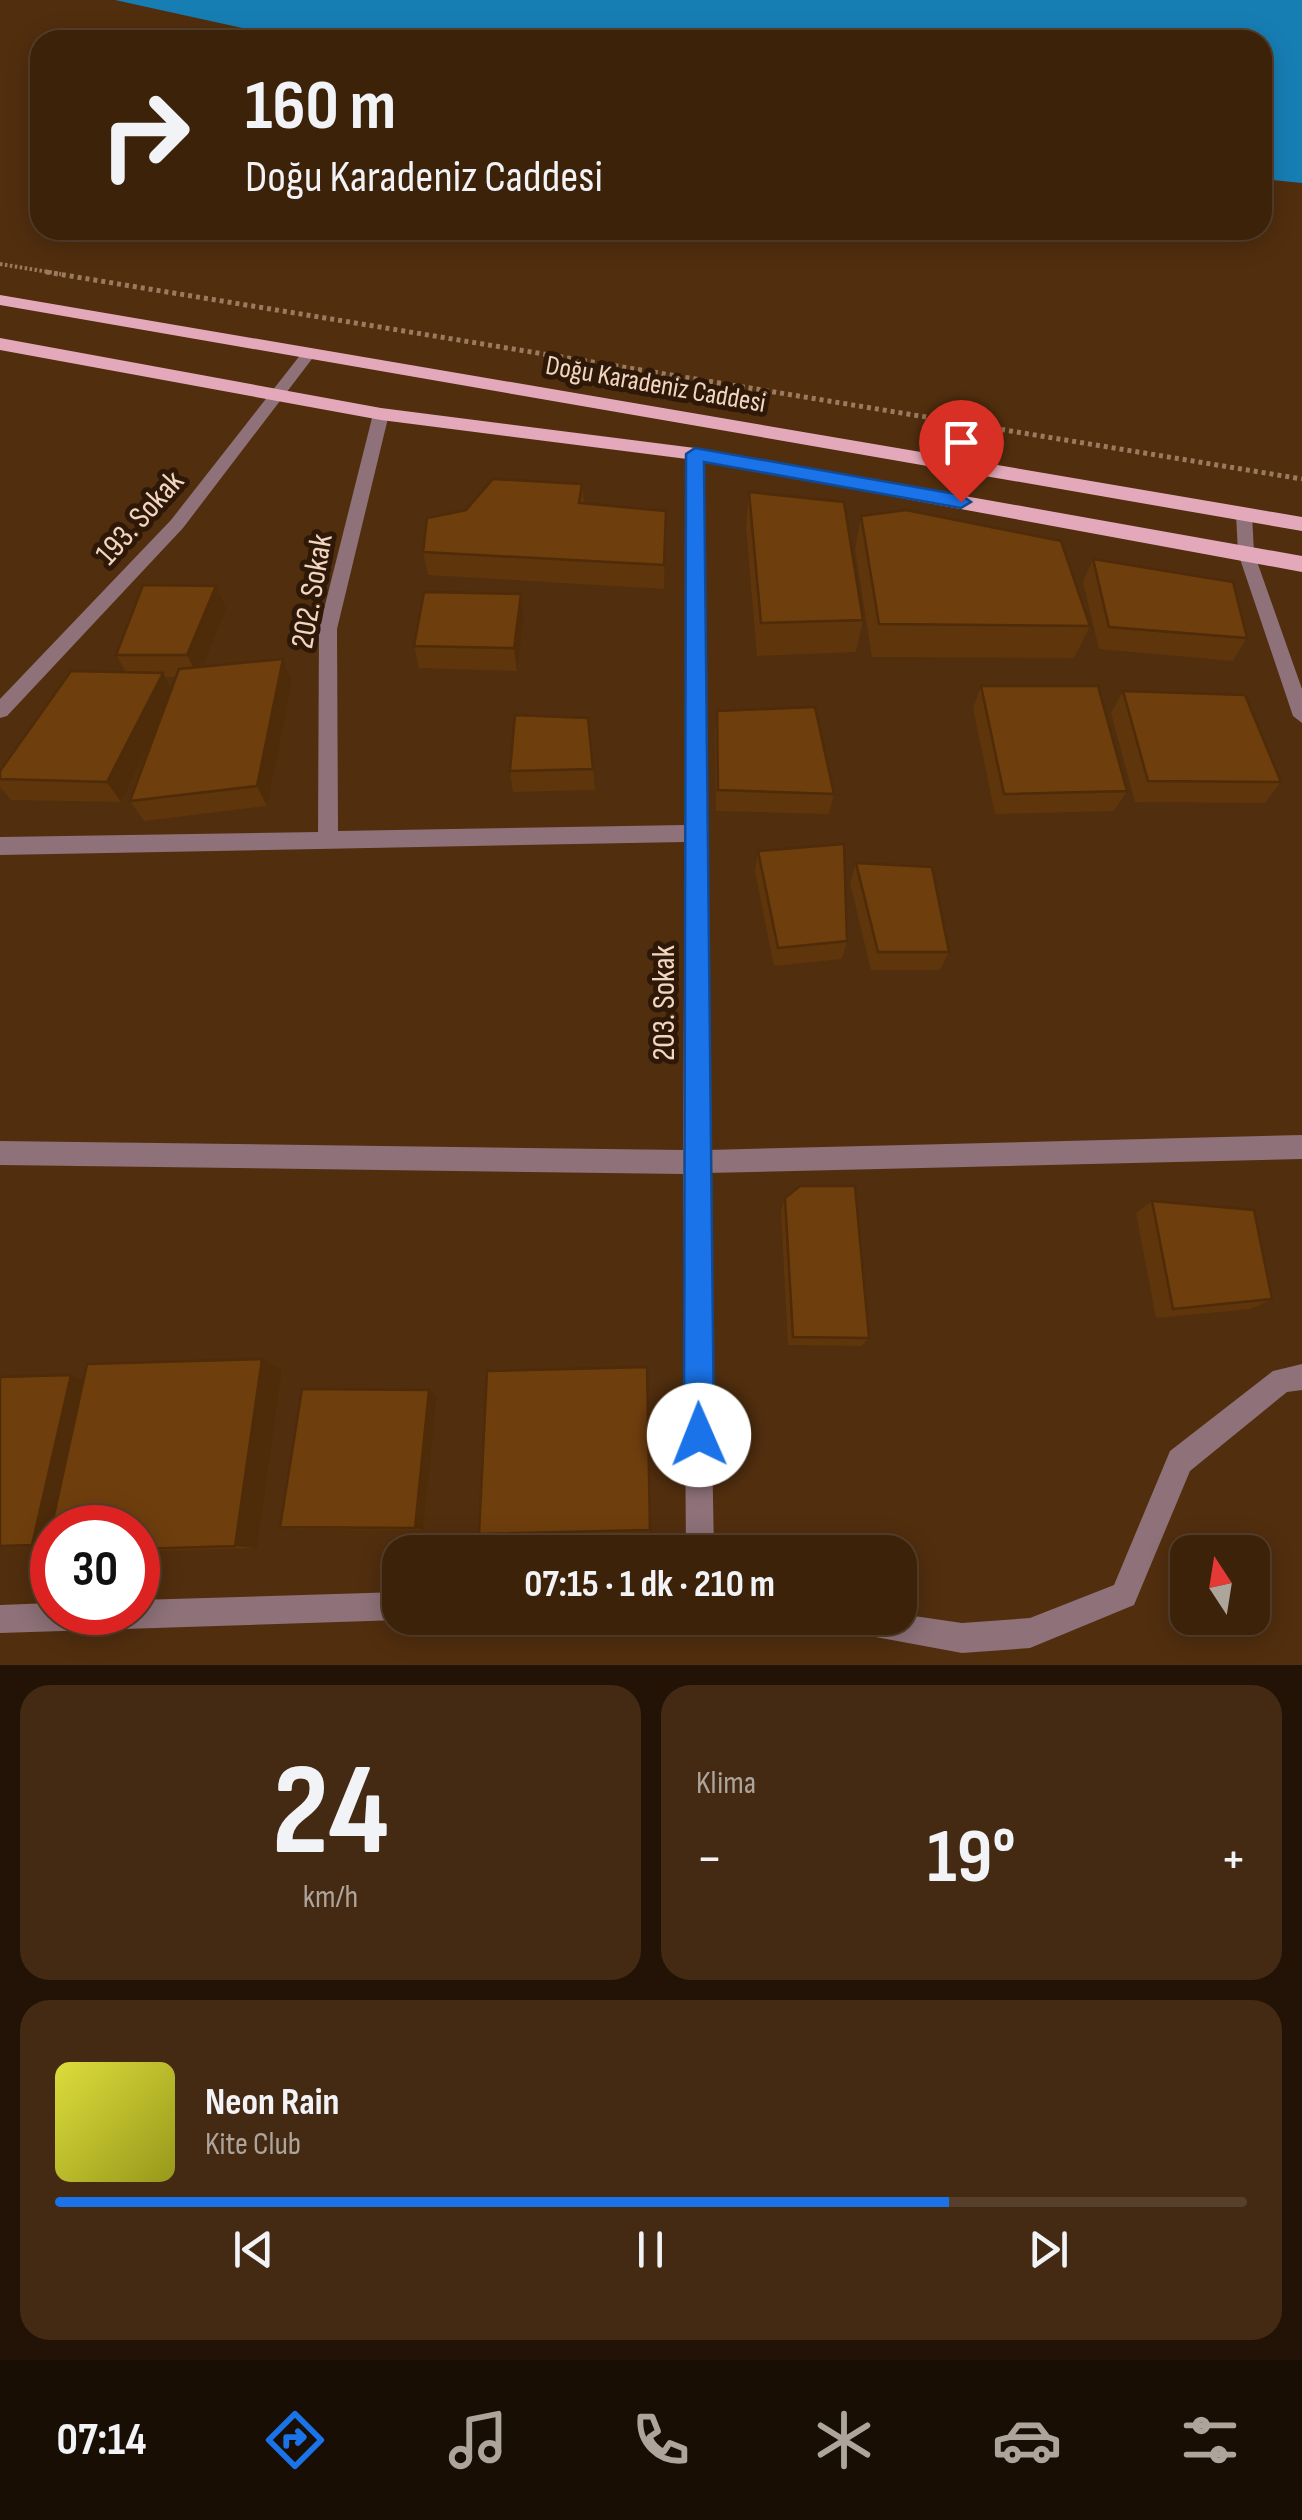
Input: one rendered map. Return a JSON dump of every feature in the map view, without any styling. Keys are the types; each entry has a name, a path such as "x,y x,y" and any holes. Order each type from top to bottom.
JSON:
{"main road":[{"name":"Doğu Karadeniz Caddesi","path":"0,300 1302,524"},
{"name":"Doğu Karadeniz Caddesi","path":"0,344 381,414 695,454 1302,564"}],"street":[{"name":"193. Sokak","path":"0,711 178,524 310,352"},
{"name":"202. Sokak","path":"328,842 328,628 381,414"},
{"name":"203. Sokak","path":"695,454 695,1162 700,1535"},
{"path":"1244,514 1246,553 1302,716"},
{"path":"0,846 695,833"},
{"path":"0,1153 695,1162 1302,1147"},
{"path":"917,1631 962,1638 1030,1633 1124,1595 1180,1461 1282,1380 1302,1377"},
{"path":"0,1620 382,1607"}],"path":[{"path":"0,264 1302,480"}],"water":[{"path":"115,0 1302,0 1302,183 1272,180 1272,30 252,30"}],"building":[{"path":"493,479 582,484 579,503 666,511 664,565 423,552 427,518 466,510"},
{"path":"749,492 844,502 863,620 761,623"},
{"path":"906,510 1061,541 1090,626 879,624 861,516"},
{"path":"1093,559 1233,582 1247,638 1109,627"},
{"path":"143,585 216,586 187,655 116,655"},
{"path":"424,592 521,594 514,648 414,646"},
{"path":"283,659 257,786 130,801 179,669"},
{"path":"71,671 163,673 107,782 0,779 0,771"},
{"path":"981,686 1098,686 1127,791 1004,794"},
{"path":"1123,691 1245,695 1281,782 1148,781"},
{"path":"815,707 834,794 718,790 717,711"},
{"path":"515,715 588,718 593,769 510,771"},
{"path":"844,844 847,941 778,948 758,851"},
{"path":"856,863 932,867 949,952 878,952"},
{"path":"800,1186 855,1186 869,1338 793,1337 785,1198"},
{"path":"1152,1201 1254,1210 1272,1299 1173,1309"},
{"path":"262,1359 235,1546 160,1548 160,1505 56,1505 87,1364"},
{"path":"647,1367 650,1530 479,1534 487,1371"},
{"path":"71,1375 41,1505 30,1505 30,1545 0,1546 0,1377"},
{"path":"302,1389 429,1390 415,1528 280,1527"}],"route":[{"path":"699,1435 695,454 961,502"}]}
